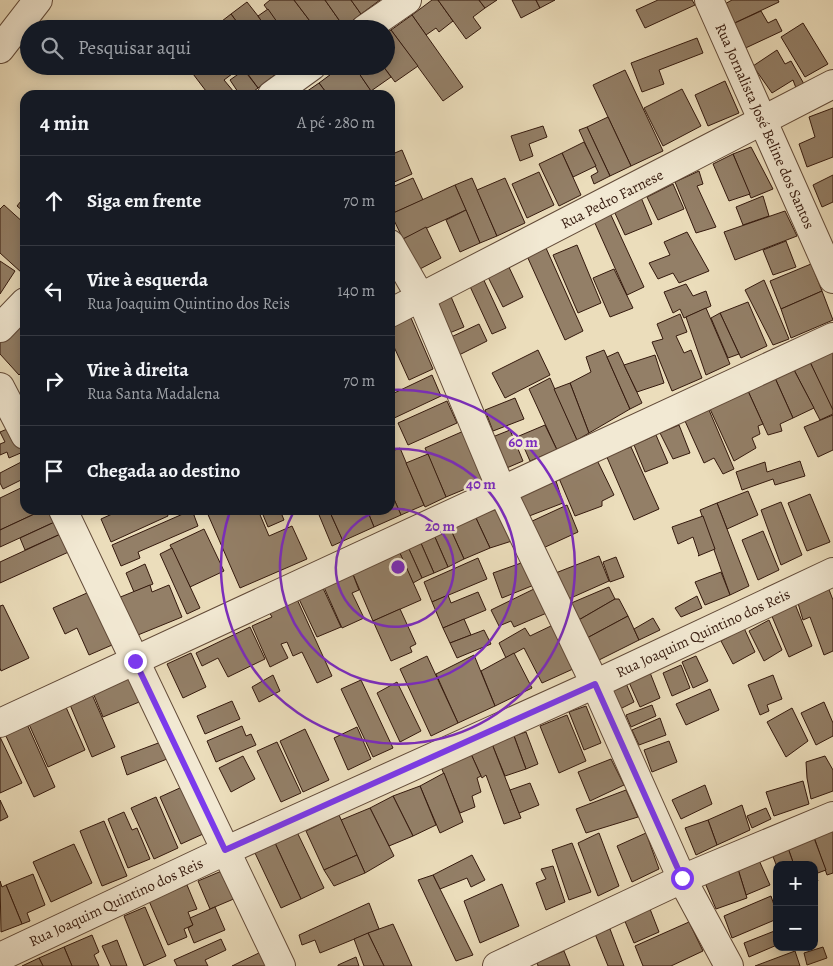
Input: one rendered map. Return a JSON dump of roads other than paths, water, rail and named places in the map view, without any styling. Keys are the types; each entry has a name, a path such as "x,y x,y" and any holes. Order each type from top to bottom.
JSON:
{"street":[{"path":"22,20 38,0"},
{"path":"378,20 407,0"},
{"name":"Rua Jornalista José Beline dos Santos","path":"709,0 833,279"},
{"path":"0,48 20,23"},
{"path":"279,90 300,75"},
{"name":"Rua Pedro Farnese","path":"395,311 833,84"},
{"path":"395,253 421,298 502,491 595,684 682,878 729,966"},
{"path":"0,328 20,307"},
{"path":"0,723 833,337"},
{"path":"0,387 20,425"},
{"path":"65,515 281,966"},
{"name":"Rua Joaquim Quintino dos Reis","path":"0,957 225,850 595,684 833,572"},
{"path":"497,966 682,878 833,816"}]}
